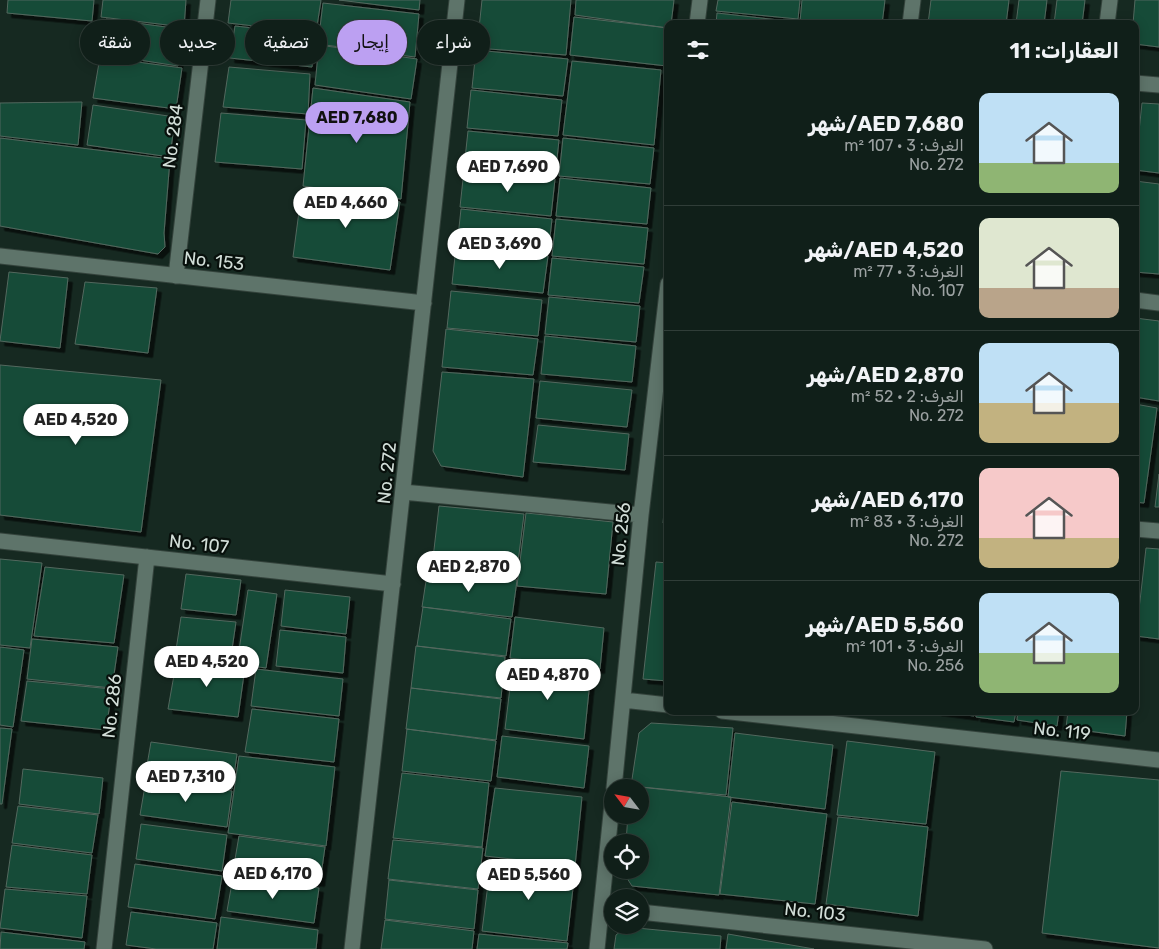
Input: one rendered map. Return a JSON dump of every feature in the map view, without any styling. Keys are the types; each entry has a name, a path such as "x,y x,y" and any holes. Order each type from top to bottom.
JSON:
{"street":[{"name":"No. 284","path":"176,276 208,0"},
{"name":"No. 272","path":"352,949 457,0"},
{"path":"698,20 700,0"},
{"path":"910,20 913,0"},
{"path":"1108,20 1110,0"},
{"path":"1139,82 1159,85"},
{"name":"No. 153","path":"0,256 424,304"},
{"path":"1139,300 1159,302"},
{"name":"No. 256","path":"615,779 641,515 664,318"},
{"path":"403,492 641,515"},
{"path":"1139,529 1159,531"},
{"name":"No. 107","path":"0,541 393,584"},
{"name":"No. 286","path":"104,949 147,557"},
{"path":"623,700 664,705"},
{"name":"No. 119","path":"789,715 823,717 1159,760"},
{"path":"608,889 611,824"},
{"name":"No. 103","path":"649,913 985,949"},
{"path":"597,949 604,921"},
{"path":"845,949 847,934"}],"building":[{"path":"8,0 94,0 92,20 7,13"},
{"path":"103,0 186,0 185,20 160,20 160,24 150,23 150,20 101,17"},
{"path":"231,0 321,0 318,20 245,20 245,25 235,24 235,20 228,20"},
{"path":"339,0 420,0 419,10"},
{"path":"482,0 571,0 566,55 490,49 490,20 480,20"},
{"path":"576,0 674,0 672,20 664,20 664,27 575,15"},
{"path":"718,0 800,0 798,19 716,11"},
{"path":"802,0 885,0 882,20 800,20"},
{"path":"931,0 1009,0 1006,20 928,20"},
{"path":"1019,0 1047,0 1044,20 1016,20"},
{"path":"1057,0 1085,0 1082,20 1054,20"},
{"path":"1135,0 1159,0 1159,47 1139,44 1139,20 1133,20"},
{"path":"323,3 419,14 415,57 407,56 407,20 337,20 337,47 327,45 327,20 321,20"},
{"path":"717,13 778,20 716,20"},
{"path":"574,17 664,28 664,66 570,55"},
{"path":"150,25 160,26 160,63 150,62"},
{"path":"235,26 245,27 245,60 235,59"},
{"path":"327,46 337,48 337,65 407,65 407,58 417,59 411,99 315,85 317,65 327,65"},
{"path":"490,51 568,59 563,96 472,88 474,65 490,65"},
{"path":"572,61 661,70 654,145 563,135"},
{"path":"150,64 182,68 176,109 93,98 99,65"},
{"path":"294,65 312,65 312,67"},
{"path":"229,67 310,74 308,114 223,107"},
{"path":"313,88 410,102 401,199 303,186"},
{"path":"471,90 562,100 558,136 467,128"},
{"path":"82,102 78,145 0,136 0,103"},
{"path":"1142,103 1159,104 1159,173 1139,170 1139,132"},
{"path":"93,105 175,117 170,157 87,145"},
{"path":"221,113 306,120 302,169 215,162"},
{"path":"468,131 559,140 555,177 464,168"},
{"path":"0,138 170,159 164,233 165,247 158,254 0,226"},
{"path":"563,138 654,148 650,184 559,176"},
{"path":"464,170 555,179 551,216 460,207"},
{"path":"560,178 651,188 647,224 556,216"},
{"path":"1139,182 1159,184 1159,274 1139,272"},
{"path":"302,189 400,202 390,270 293,257"},
{"path":"461,209 552,219 548,255 457,246"},
{"path":"556,219 648,228 644,264 552,256"},
{"path":"456,247 548,256 543,293 452,284"},
{"path":"552,258 644,267 639,303 548,295"},
{"path":"9,272 68,278 60,348 0,341"},
{"path":"85,282 157,288 148,353 75,344"},
{"path":"451,291 542,300 538,336 447,328"},
{"path":"549,297 640,306 636,342 545,334"},
{"path":"1139,318 1159,321 1159,401 1139,398"},
{"path":"446,329 538,339 533,375 442,367"},
{"path":"545,336 636,346 632,382 541,374"},
{"path":"0,365 161,380 141,532 0,515"},
{"path":"442,372 534,379 523,477 441,466 433,451"},
{"path":"540,381 632,390 627,427 536,418"},
{"path":"1139,405 1157,408 1144,503 1139,502"},
{"path":"538,425 629,434 625,470 533,462"},
{"path":"1159,474 1159,507 1155,507"},
{"path":"439,506 524,514 516,578 432,567"},
{"path":"526,513 613,522 606,594 517,586"},
{"path":"1146,548 1159,549 1159,639 1139,636 1139,610"},
{"path":"0,559 42,563 30,648 0,645"},
{"path":"656,562 664,563 664,681 643,679"},
{"path":"45,567 124,575 114,643 34,636"},
{"path":"428,568 517,580 512,617 422,607"},
{"path":"186,574 241,580 236,615 181,609"},
{"path":"248,590 277,594 266,668 237,664"},
{"path":"285,590 350,597 346,634 281,626"},
{"path":"423,607 511,619 506,656 417,646"},
{"path":"181,617 236,622 231,656 176,650"},
{"path":"515,617 604,628 600,669 510,658"},
{"path":"280,630 346,637 343,673 276,666"},
{"path":"32,639 118,647 112,688 27,679"},
{"path":"416,646 505,657 501,698 411,688"},
{"path":"0,647 24,650 13,727 0,725"},
{"path":"177,658 245,667 238,717 168,709"},
{"path":"513,663 591,671 584,739 505,729"},
{"path":"256,669 343,679 339,716 251,706"},
{"path":"27,681 112,689 106,730 21,721"},
{"path":"411,688 501,699 496,740 406,729"},
{"path":"252,709 339,719 334,762 245,752"},
{"path":"976,715 1015,715 1014,722 976,717"},
{"path":"1018,715 1058,715 1057,726 1017,720"},
{"path":"1068,715 1127,715 1125,736 1066,728"},
{"path":"651,723 733,728 726,795 649,788 649,779 632,779 639,733"},
{"path":"0,728 12,729 2,804 0,804"},
{"path":"407,729 496,741 491,781 402,771"},
{"path":"735,733 833,745 825,809 728,797"},
{"path":"502,736 589,746 584,788 497,777"},
{"path":"847,741 935,752 926,824 837,815"},
{"path":"151,742 237,754 232,789 145,777"},
{"path":"239,756 335,767 326,846 228,833"},
{"path":"23,769 103,778 99,814 19,804"},
{"path":"1061,771 1159,780 1159,948 1042,933"},
{"path":"402,773 489,783 482,847 393,838"},
{"path":"146,780 232,791 227,827 140,815"},
{"path":"495,788 582,797 575,866 485,856"},
{"path":"649,788 731,797 719,895 632,886 628,879 649,879 649,834 627,834 627,824 649,824"},
{"path":"732,802 827,814 815,904 720,894"},
{"path":"18,806 98,815 92,853 12,843"},
{"path":"838,817 928,827 918,916 826,904"},
{"path":"141,824 227,835 222,871 136,859"},
{"path":"239,836 325,847 320,882 233,871"},
{"path":"393,840 483,848 478,889 388,879"},
{"path":"12,845 92,855 87,894 6,887"},
{"path":"491,861 575,870 567,941 482,931"},
{"path":"135,864 222,876 215,919 128,907"},
{"path":"233,877 319,888 314,923 227,911"},
{"path":"389,880 478,890 474,929 385,919"},
{"path":"5,889 87,896 82,938 0,928"},
{"path":"131,912 217,923 213,949 156,949 126,945"},
{"path":"221,917 318,930 316,949 217,949"},
{"path":"385,920 474,931 472,949 381,949"},
{"path":"649,929 721,936 720,949 614,949 616,935 649,934"},
{"path":"1,932 85,942 84,949 0,949"},
{"path":"479,934 568,943 567,949 477,949"},
{"path":"728,934 814,949 726,949"}]}
